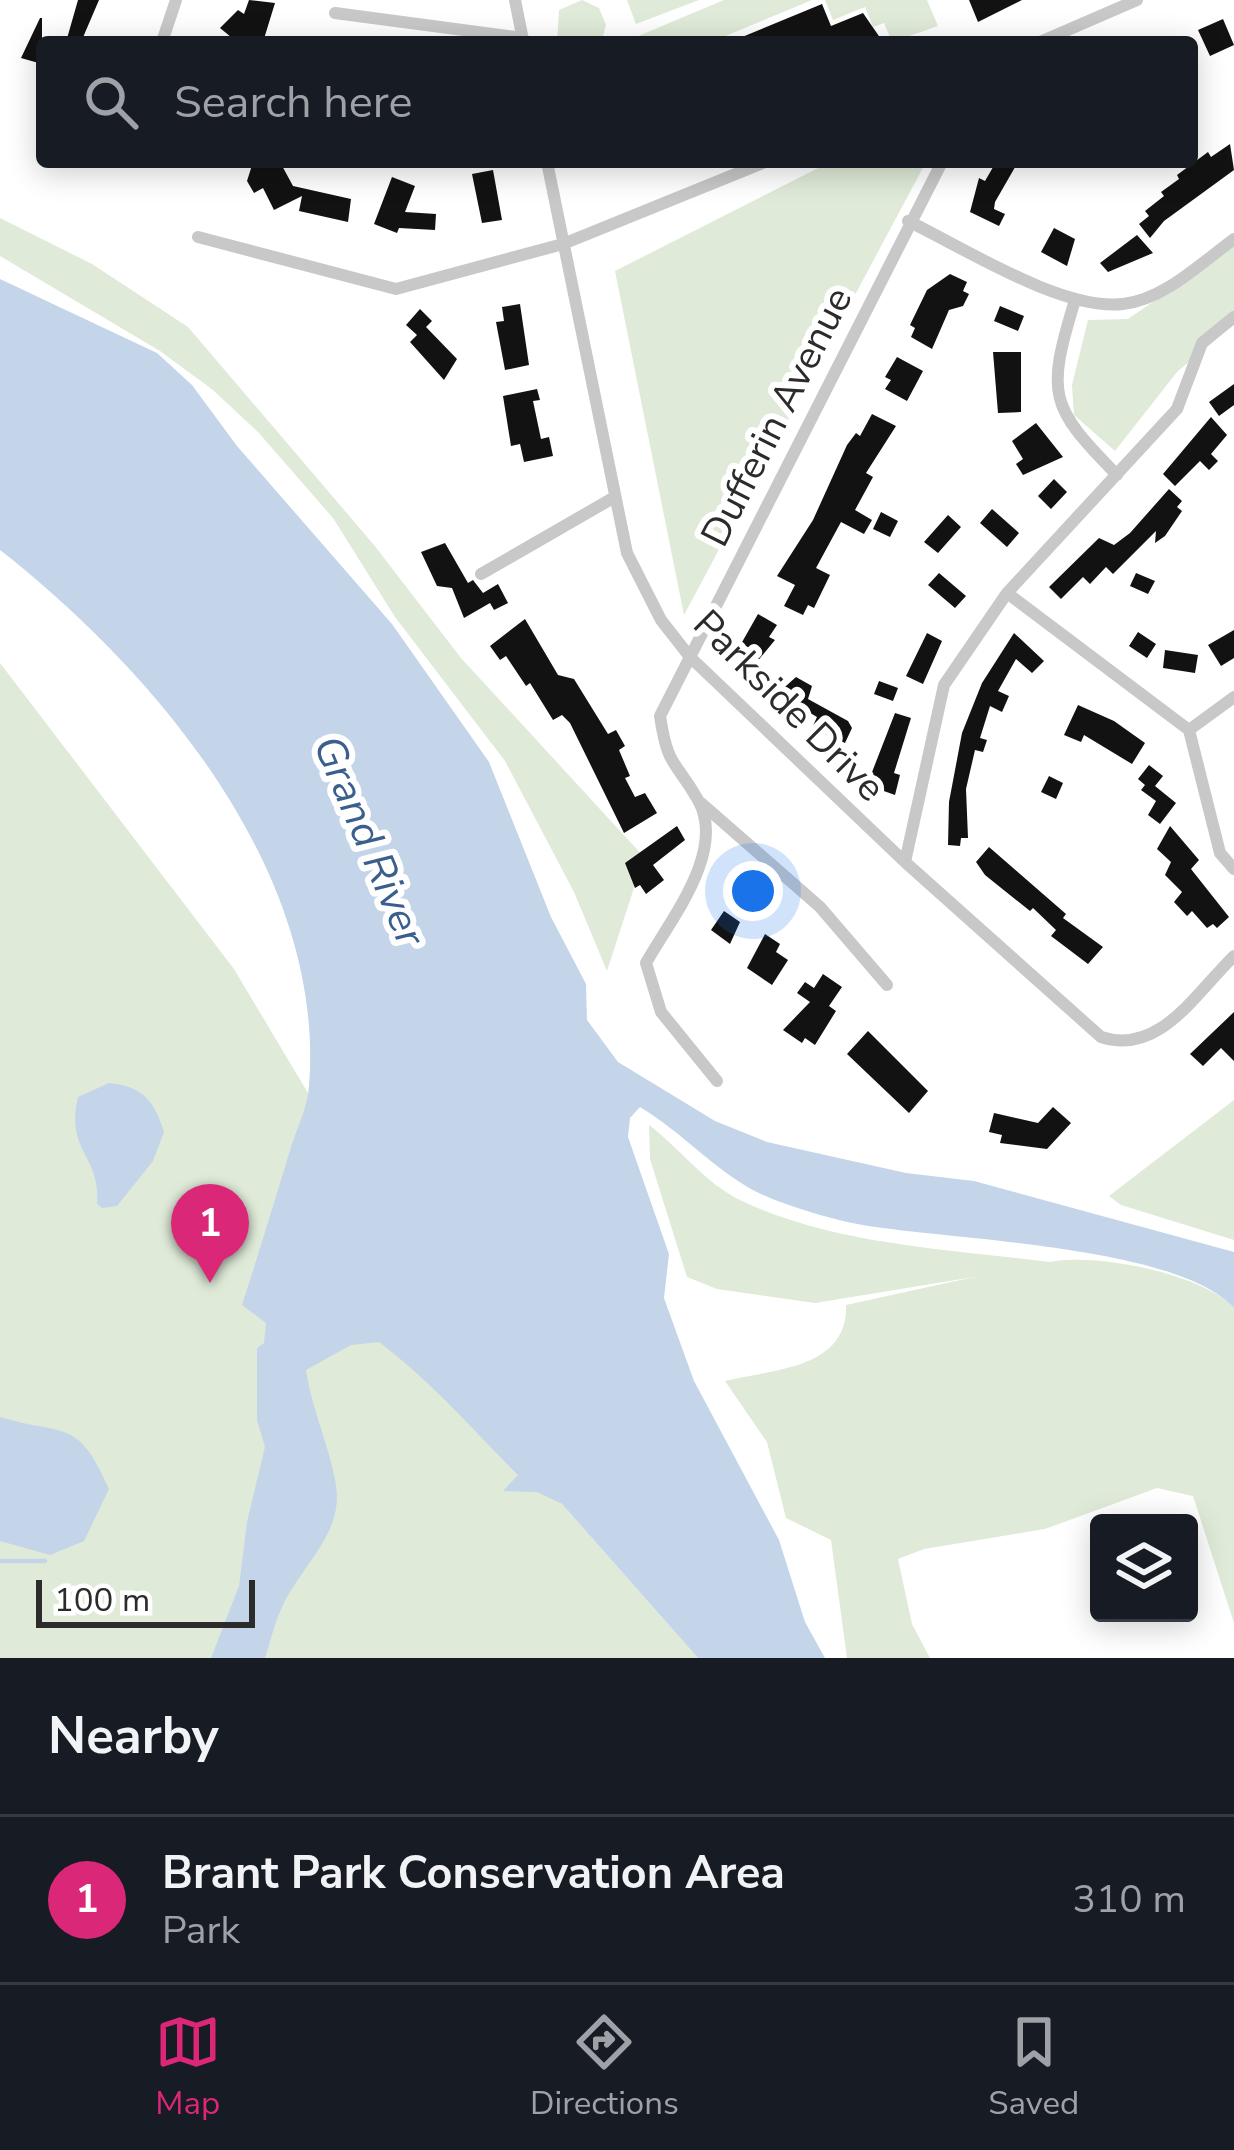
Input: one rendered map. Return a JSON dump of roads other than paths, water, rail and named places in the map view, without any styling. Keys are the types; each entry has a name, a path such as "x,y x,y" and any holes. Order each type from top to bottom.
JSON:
{"street":[{"path":"164,36 176,0"},
{"path":"515,0 522,36"},
{"path":"1054,36 1137,0"},
{"path":"335,13 495,36"},
{"name":"Parkside Drive","path":"548,168 627,553 643,587 690,657 905,862 1101,1037 1126,1045 1151,1039 1234,956"},
{"path":"198,237 396,289 563,244 750,168"},
{"name":"Dufferin Avenue","path":"887,985 820,907 701,803 667,759 660,716 939,168"},
{"path":"908,221 1075,300 1123,304 1158,292 1234,239"},
{"path":"1075,300 1054,387 1067,424 1117,475"},
{"path":"905,862 944,685 1007,593 1177,409 1202,343 1234,317"},
{"path":"482,574 613,498"},
{"path":"1007,593 1189,730 1220,853 1234,869"},
{"path":"1189,730 1234,697"},
{"path":"701,803 707,847 646,963 661,1012 717,1081"}],"water":[{"name":"Grand River","path":"0,279 157,353 192,385 237,446 392,624 489,762 551,917 586,984 587,1020 618,1062 715,1121 767,1142 906,1173 974,1181 1234,1252 1234,1308 1205,1287 1114,1258 841,1220 756,1192 640,1107 630,1118 628,1137 669,1254 664,1298 694,1381 779,1540 805,1622 825,1658 698,1658 562,1504 537,1492 503,1491 518,1475 379,1342 351,1345 306,1370 336,1484 331,1526 283,1605 265,1658 211,1658 239,1586 247,1522 265,1447 257,1420 257,1348 264,1343 266,1323 242,1305 307,1101 307,1007 290,930 260,855 220,784 171,717 117,656 0,550"},
{"path":"109,1083 130,1087 145,1097 164,1132 153,1161 117,1206 102,1208 97,1204 94,1174 79,1142 75,1115 78,1097"},
{"path":"0,1417 68,1434 88,1450 109,1489 84,1541 50,1555 0,1541"}],"waterway":[{"path":"0,1561 45,1561"}],"place":[{"name":"Brant Park Conservation Area","path":"210,1283"}]}
